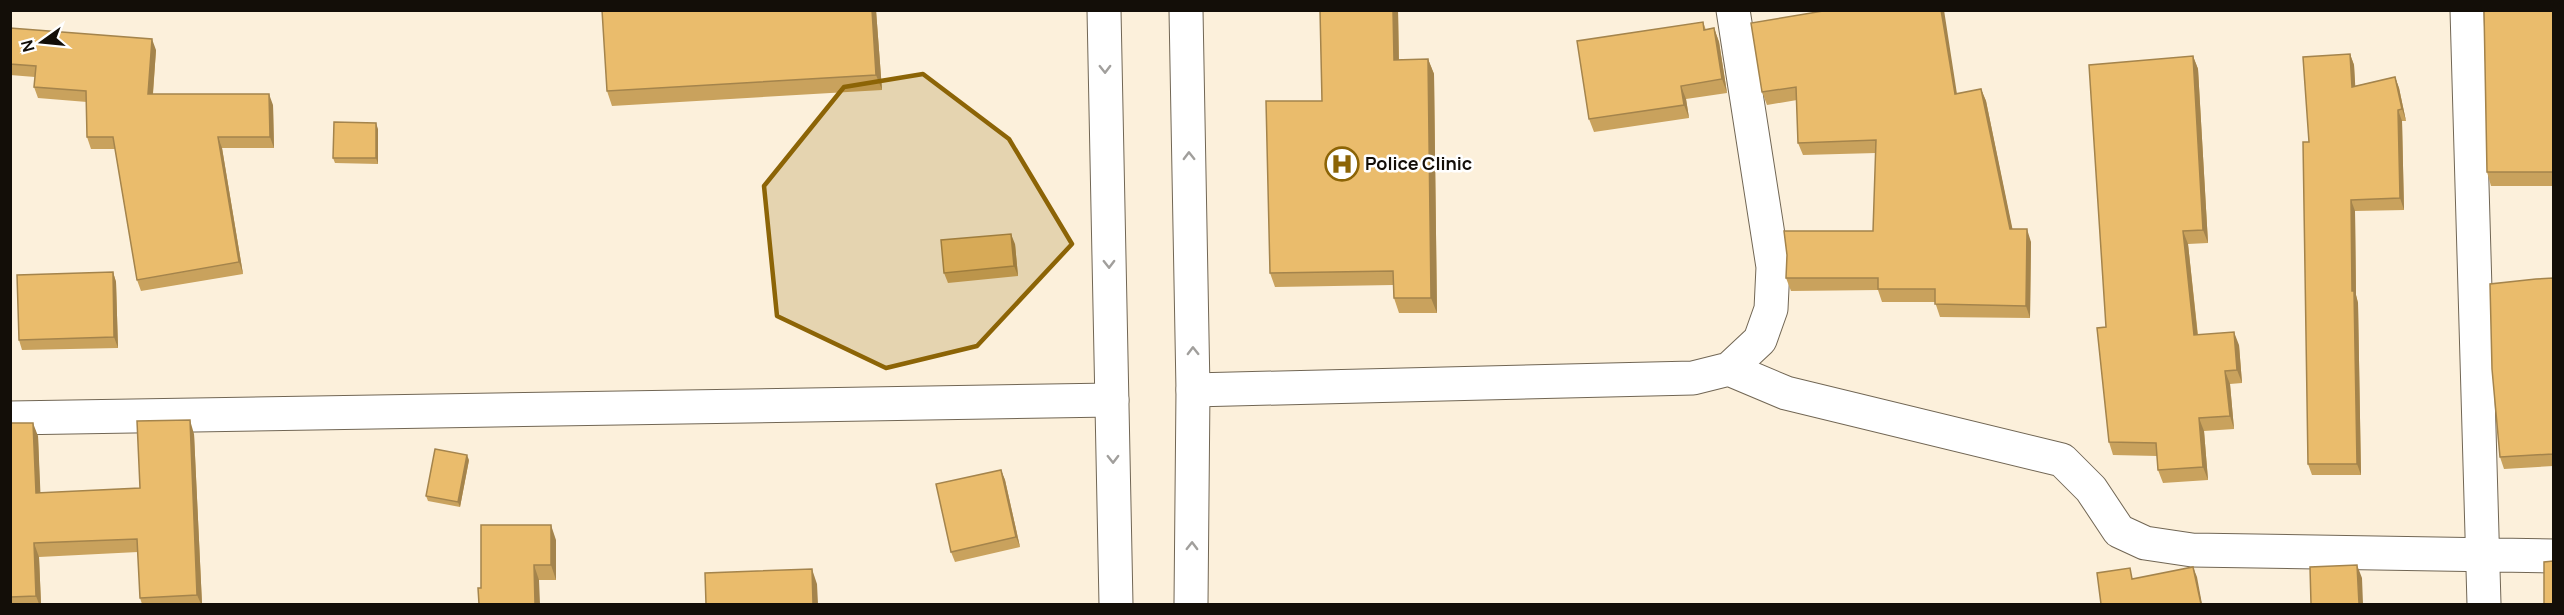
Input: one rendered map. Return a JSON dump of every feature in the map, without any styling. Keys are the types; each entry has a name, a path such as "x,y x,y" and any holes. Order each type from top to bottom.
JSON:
{"main road":[{"path":"1104,10 1116,604"},
{"path":"1186,10 1193,390 1191,604"},
{"path":"1193,390 1693,378 1730,369 1760,340 1771,309 1773,267 1733,10"},
{"path":"2467,10 2484,604"},
{"path":"1730,369 1786,393 2062,460 2091,489 2119,531 2145,543 2192,550 2553,556"},
{"path":"10,418 1112,400"}],"highlighted area":[{"path":"923,74 1009,139 1072,244 977,346 886,368 777,316 764,186 844,87"}],"building":[{"path":"602,10 872,10 876,75 607,91"},
{"name":"Police Clinic","path":"1320,10 1393,10 1394,60 1428,59 1431,298 1394,298 1393,271 1270,273 1266,101 1322,101"},
{"path":"1829,10 1941,10 1955,94 1981,89 2010,229 2027,229 2026,306 1935,304 1935,289 1878,289 1878,278 1786,278 1787,255 1784,231 1873,231 1876,140 1798,143 1796,87 1762,92 1751,23"},
{"path":"2484,10 2553,10 2553,172 2487,172"},
{"path":"1703,22 1704,30 1714,28 1722,79 1681,86 1684,105 1589,119 1577,41"},
{"path":"10,28 152,39 148,94 269,94 270,137 218,137 239,262 137,280 113,137 87,137 86,91 34,87 36,66 10,64"},
{"path":"2350,54 2352,87 2395,77 2402,109 2398,110 2400,198 2351,200 2357,464 2308,464 2303,142 2309,142 2303,57"},
{"path":"2193,56 2203,230 2183,231 2194,335 2234,332 2237,370 2225,371 2230,416 2199,418 2203,467 2158,470 2156,443 2109,442 2097,328 2106,327 2089,65"},
{"path":"334,122 376,123 376,158 333,158"},
{"path":"1011,234 1014,266 944,273 941,240"},
{"path":"113,272 114,337 19,340 17,275"},
{"path":"2553,278 2553,454 2500,457 2492,369 2490,284"},
{"path":"190,420 197,595 140,598 137,539 34,543 36,596 10,597 10,423 33,423 36,493 140,488 137,421"},
{"path":"435,449 467,455 458,502 426,496"},
{"path":"1001,470 1016,537 951,552 936,484"},
{"path":"481,525 551,525 551,565 534,565 535,604 479,604"},
{"path":"2553,561 2553,604 2544,604 2544,562"},
{"path":"2357,565 2359,604 2311,604 2310,567"},
{"path":"2193,567 2201,604 2101,604 2097,573 2130,568 2132,579"},
{"path":"812,569 813,604 706,604 705,573"}],"place":[{"name":"Police Clinic","path":"1342,164"}]}
